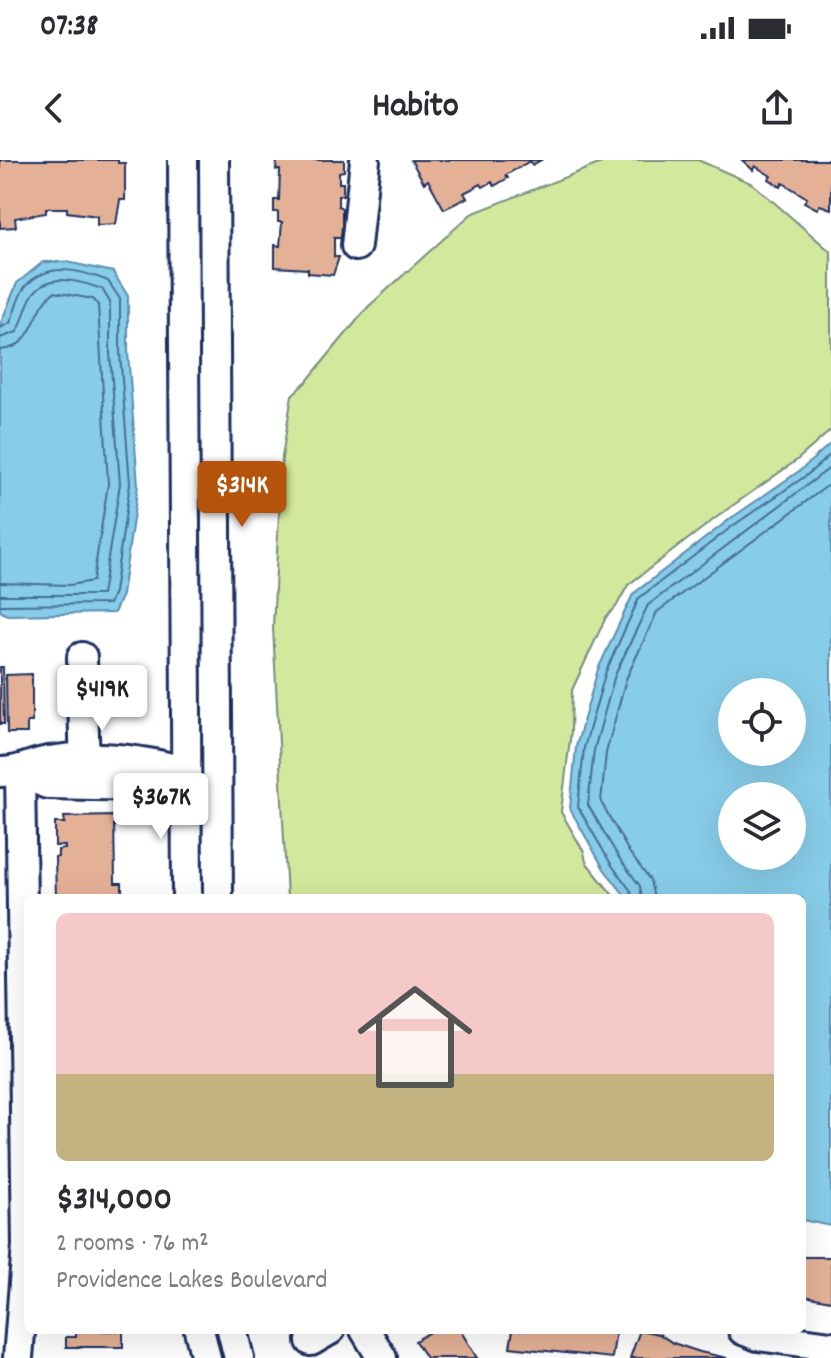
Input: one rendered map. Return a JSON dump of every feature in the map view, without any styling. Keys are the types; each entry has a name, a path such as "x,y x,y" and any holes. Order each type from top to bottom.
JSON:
{"street":[{"path":"183,160 187,894"},
{"path":"214,160 218,894"},
{"path":"356,246 365,160"},
{"path":"82,657 85,772"},
{"path":"24,1198 12,1009 10,772 47,784 85,772 141,786 186,772 217,771"},
{"path":"0,1245 24,1245"},
{"path":"18,1358 24,1283"},
{"path":"200,1334 206,1358"},
{"path":"233,1334 239,1358"},
{"path":"367,1334 382,1358"},
{"path":"753,1334 831,1346"}],"green space":[{"path":"609,160 698,160 753,184 831,252 831,430 797,460 628,585 616,607 606,617 572,690 571,731 561,812 584,852 586,862 612,894 287,894 273,627 282,457 292,395 368,307 471,214"}],"water":[{"path":"43,262 67,262 113,272 128,296 128,352 138,485 122,595 114,613 7,615 0,611 0,325 17,283"},
{"path":"831,443 831,1226 806,1221 806,894 624,894 604,869 570,809 576,747 598,669 633,594 730,519 802,469"}],"building":[{"path":"0,160 118,160 118,163 125,163 125,200 120,200 116,224 97,225 97,216 67,212 67,208 46,208 46,213 15,218 16,227 0,228"},
{"path":"277,160 344,160 344,171 339,172 343,195 338,195 338,206 342,208 342,238 334,238 334,257 339,257 333,275 308,273 308,269 275,267 275,245 280,246 282,222 278,222 278,212 274,212 274,200 279,200 280,170 276,170"},
{"path":"411,160 541,160 532,165 530,161 494,186 492,182 483,187 481,184 464,193 467,198 444,209 428,180 424,183"},
{"path":"742,160 831,160 831,209 820,205 817,209 804,202 807,198 783,183 781,187 769,179 771,176 755,166 753,170"},
{"path":"0,667 3,667 4,724 0,724"},
{"path":"32,674 32,722 27,722 27,733 7,733 6,675"},
{"path":"114,816 115,883 122,883 122,894 56,894 55,857 58,857 58,850 65,849 65,846 55,846 55,823 65,823 64,817"},
{"path":"806,1257 831,1257 831,1301 806,1296"},
{"path":"76,1334 123,1334 123,1347 66,1347 66,1337 76,1337"},
{"path":"426,1334 462,1334 477,1358 426,1358 415,1341"},
{"path":"512,1334 615,1334 612,1358 510,1347"},
{"path":"639,1334 659,1334 673,1343 727,1358 630,1358"}]}
